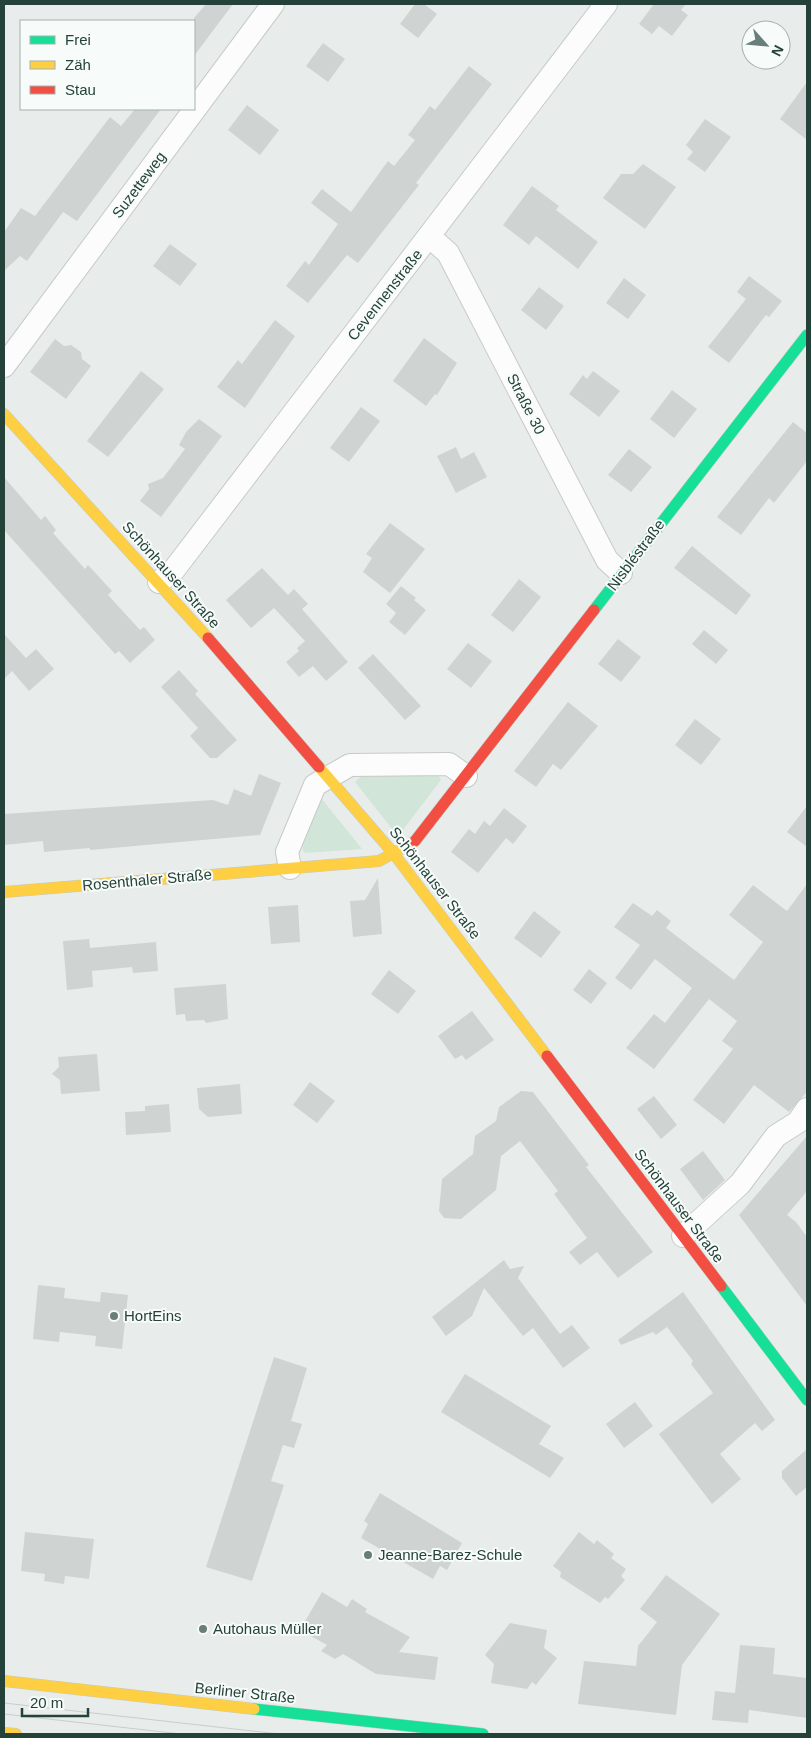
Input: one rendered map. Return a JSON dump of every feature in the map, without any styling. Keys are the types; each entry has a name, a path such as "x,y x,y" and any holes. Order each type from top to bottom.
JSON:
{"street":[{"name":"Suzetteweg","path":"195,109 273,4"},
{"name":"Cevennenstraße","path":"159,582 173,570 430,237 606,4"},
{"name":"Suzetteweg","path":"4,366 194,110"},
{"name":"Straße 30","path":"430,237 448,253 607,560 621,573"},
{"name":"Nisbléstraße","path":"394,854 414,842 807,335"},
{"name":"Schönhauser Straße","path":"4,414 159,582 330,776 394,854 807,1400"},
{"path":"290,868 287,852 315,785 350,765 449,764 466,776"},
{"name":"Rosenthaler Straße","path":"4,892 379,861 394,854"},
{"path":"683,1236 740,1184 776,1136 798,1122 807,1109"},
{"name":"Berliner Straße","path":"4,1681 483,1734"},
{"path":"4,1733 16,1734"}],"green space":[{"path":"432,774 439,776 441,780 402,831 398,833 393,830 355,782 360,777"},
{"path":"321,798 362,849 305,853 303,851 302,844"}],"building":[{"path":"206,4 233,4 195,55 194,18"},
{"path":"415,4 424,4 437,14 418,38 400,24"},
{"path":"654,4 686,4 681,10 688,15 672,36 659,26 652,34 639,24"},
{"path":"323,43 345,59 328,82 306,66"},
{"path":"469,66 492,84 416,183 419,185 358,263 347,255 308,303 286,286 305,261 309,265 338,224 311,203 322,189 351,212 388,161 394,166 415,140 408,135 430,106 435,110"},
{"path":"807,82 807,140 780,119"},
{"path":"247,105 279,130 260,155 228,130"},
{"path":"134,110 160,110 77,221 63,212 27,261 20,256 4,271 4,232 21,208 35,216 110,117 121,126"},
{"path":"705,119 731,137 705,172 687,159 693,152 686,145"},
{"path":"643,164 676,187 645,229 603,198 621,174 633,174"},
{"path":"532,186 559,206 556,210 598,242 578,269 536,236 529,245 503,225"},
{"path":"170,244 197,264 180,286 153,266"},
{"path":"749,276 782,301 769,317 766,315 729,363 708,347 746,299 737,292"},
{"path":"624,278 646,295 628,319 606,303"},
{"path":"539,287 564,306 546,330 521,310"},
{"path":"275,320 295,336 245,408 217,387 238,360 242,364"},
{"path":"424,338 457,363 437,395 435,394 426,406 393,381"},
{"path":"55,339 64,346 71,345 81,352 82,359 91,366 66,399 30,372"},
{"path":"141,371 164,389 108,457 87,441"},
{"path":"593,371 620,391 599,417 569,394 583,375 587,379"},
{"path":"672,390 697,409 674,438 650,419"},
{"path":"361,407 380,421 349,462 330,448"},
{"path":"199,419 222,436 161,517 140,501 149,489 148,484 163,478 185,449 179,445 186,432"},
{"path":"793,422 807,433 807,461 774,503 769,498 741,535 717,517"},
{"path":"456,447 461,459 474,452 487,477 456,493 437,456"},
{"path":"629,449 652,467 631,492 608,475"},
{"path":"4,477 41,520 45,516 56,530 53,533 85,569 88,565 112,591 108,595 140,630 144,627 155,640 130,663 119,651 115,654 4,530"},
{"path":"390,523 425,549 390,593 363,572 372,558 366,554"},
{"path":"692,546 751,595 736,615 674,568"},
{"path":"262,568 288,595 294,589 308,604 302,609 348,662 326,681 313,666 299,677 286,662 299,651 297,648 305,641 274,608 251,628 226,600"},
{"path":"519,579 541,597 513,632 491,615"},
{"path":"401,586 416,598 414,600 426,610 405,635 389,622 396,613 386,604"},
{"path":"704,630 728,650 716,664 692,644"},
{"path":"4,634 26,658 36,649 54,669 29,691 12,671 4,679"},
{"path":"618,639 641,657 621,682 598,664"},
{"path":"468,643 492,661 471,688 447,669"},
{"path":"373,654 421,706 405,720 358,668"},
{"path":"179,670 198,691 195,694 237,740 217,758 210,758 190,736 198,728 161,687"},
{"path":"568,702 598,726 561,770 553,764 536,787 514,771"},
{"path":"695,719 721,739 701,765 675,745"},
{"path":"259,774 281,783 260,835 90,850 90,848 44,852 43,841 4,845 4,814 213,800 228,805 234,789 251,796"},
{"path":"807,806 807,847 787,832"},
{"path":"504,808 527,826 513,844 506,838 478,873 451,852 469,829 475,834 484,821 490,826"},
{"path":"378,878 382,934 353,937 350,901 365,900"},
{"path":"807,884 807,1092 789,1112 754,1085 724,1124 693,1100 733,1049 722,1041 737,1021 709,999 654,1069 626,1048 654,1014 665,1023 692,988 655,959 631,990 615,978 640,945 614,927 633,903 652,916 657,910 671,921 666,928 734,980 763,942 729,915 753,885 787,911"},
{"path":"298,905 300,942 271,944 268,907"},
{"path":"534,911 561,932 541,958 514,938"},
{"path":"89,939 90,948 156,942 158,971 133,973 132,967 92,971 93,987 67,990 63,941"},
{"path":"589,969 607,983 591,1004 573,990"},
{"path":"389,970 416,991 398,1014 371,994"},
{"path":"226,984 228,1019 206,1023 204,1020 186,1021 185,1014 176,1015 174,988"},
{"path":"472,1011 494,1040 466,1060 462,1055 455,1059 438,1036"},
{"path":"97,1054 100,1091 61,1094 60,1080 52,1074 59,1067 58,1057"},
{"path":"310,1082 335,1101 317,1123 293,1105"},
{"path":"240,1084 242,1114 208,1117 199,1109 197,1088"},
{"path":"521,1091 533,1092 589,1165 586,1167 653,1252 618,1278 597,1252 580,1265 569,1252 587,1238 554,1194 558,1191 520,1141 501,1156 496,1190 461,1219 444,1218 439,1211 442,1179 473,1154 475,1136 496,1121 499,1107"},
{"path":"654,1096 677,1125 661,1139 637,1109"},
{"path":"169,1104 171,1132 126,1135 125,1112 145,1111 145,1106"},
{"path":"807,1136 807,1191 787,1215 796,1222 807,1237 807,1306 739,1215"},
{"path":"703,1151 725,1180 703,1200 680,1169"},
{"path":"504,1260 510,1269 524,1266 518,1278 560,1334 572,1325 590,1348 563,1368 533,1328 523,1336 484,1288 472,1316 446,1336 432,1317"},
{"path":"38,1285 65,1288 64,1298 100,1302 101,1292 128,1295 122,1349 95,1346 96,1336 60,1332 59,1342 33,1339"},
{"path":"683,1292 775,1420 762,1431 755,1423 720,1454 741,1479 712,1504 659,1434 713,1393 691,1364 693,1361 667,1327 656,1335 653,1332 621,1345 618,1340"},
{"path":"274,1357 307,1368 291,1421 302,1424 294,1448 283,1445 271,1481 284,1485 252,1581 206,1567"},
{"path":"465,1374 551,1426 539,1444 564,1458 550,1478 441,1412"},
{"path":"635,1402 653,1426 624,1448 606,1424"},
{"path":"807,1449 807,1487 796,1496 782,1478 782,1471"},
{"path":"380,1493 462,1543 447,1570 440,1566 433,1579 361,1538 368,1524 364,1521"},
{"path":"25,1532 94,1539 89,1579 65,1576 64,1584 44,1581 45,1574 21,1571"},
{"path":"579,1532 594,1544 597,1540 614,1554 611,1558 626,1569 621,1576 625,1580 608,1599 605,1597 600,1603 560,1577 561,1572 553,1566"},
{"path":"666,1575 720,1614 682,1665 676,1715 578,1704 584,1661 636,1666 638,1646 657,1622 640,1609"},
{"path":"322,1592 347,1607 352,1599 367,1609 365,1612 410,1637 399,1652 438,1657 435,1680 376,1674 343,1654 335,1659 321,1651 327,1645 300,1630"},
{"path":"510,1623 547,1630 544,1648 557,1658 536,1685 532,1682 527,1689 491,1683 494,1664 485,1655"},
{"path":"740,1645 775,1648 773,1674 807,1678 807,1718 749,1710 748,1723 712,1720 715,1691 735,1693"}],"tram line":[{"path":"4,1703 279,1734"},
{"path":"4,1714 181,1734"}],"traffic: fast":[{"path":"594,610 807,335"},
{"path":"721,1286 807,1400"},
{"path":"254,1709 483,1734"}],"traffic: slow":[{"path":"4,414 208,638"},
{"path":"319,767 394,854 547,1056"},
{"path":"4,892 379,861 415,841"},
{"path":"4,1681 254,1709"},
{"path":"4,1733 16,1734"}],"traffic: jam":[{"path":"415,841 594,610"},
{"path":"208,638 319,767"},
{"path":"547,1056 721,1286"}],"place":[{"name":"HortEins","path":"114,1316"},
{"name":"Jeanne-Barez-Schule","path":"368,1555"},
{"name":"Autohaus Müller","path":"203,1629"}]}
